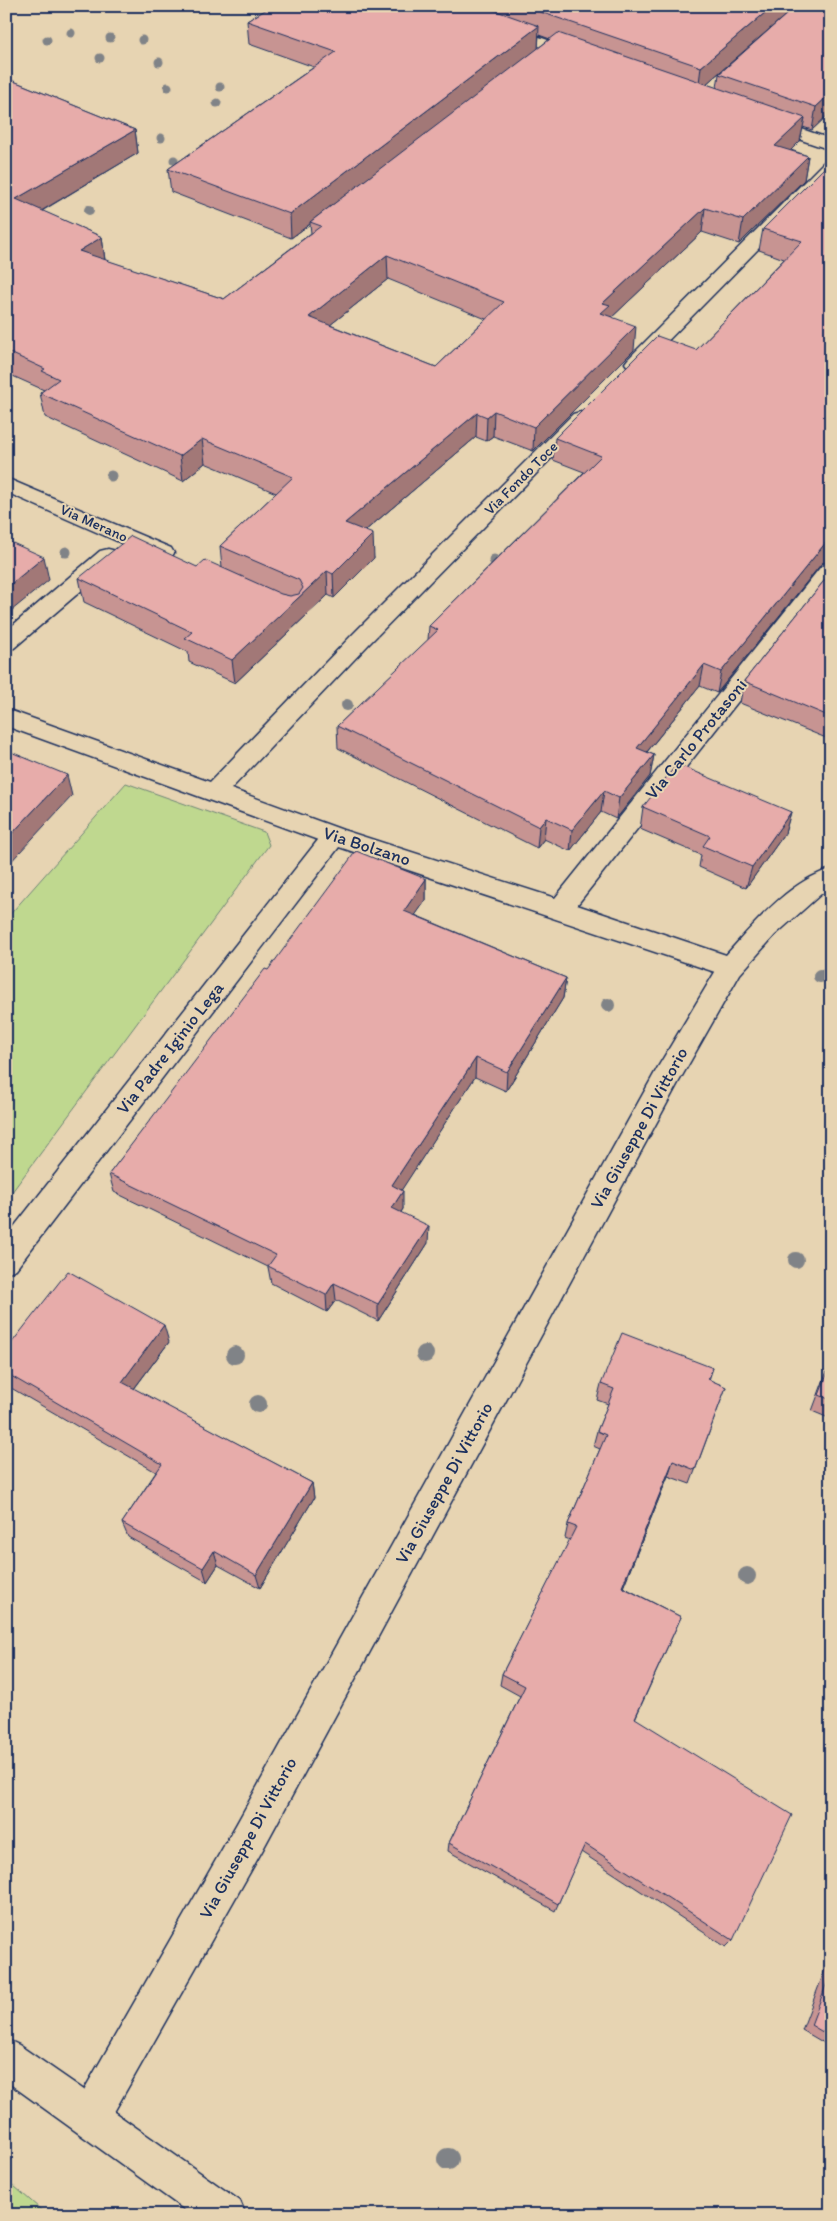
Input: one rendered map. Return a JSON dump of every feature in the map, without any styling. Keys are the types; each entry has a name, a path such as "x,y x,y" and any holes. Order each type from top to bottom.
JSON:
{"street":[{"path":"435,6 591,60"},
{"path":"540,59 555,47"},
{"path":"747,116 831,145"},
{"path":"620,378 831,165"},
{"name":"Via Fondo Toce","path":"214,792 592,406"},
{"name":"Via Merano","path":"6,484 183,562"},
{"path":"6,643 129,538"},
{"name":"Via Carlo Protasoni","path":"560,908 831,569"},
{"name":"Via Bolzano","path":"6,717 334,836 560,908 731,967"},
{"name":"Via Padre Iginio Lega","path":"6,1260 334,836"},
{"name":"Via Giuseppe Di Vittorio","path":"90,2117 249,1838 668,1074 731,967 766,928 812,888 831,878"},
{"path":"6,2058 226,2215"}],"green space":[{"path":"126,783 264,832 269,845 6,1200 6,919"},
{"path":"6,2179 47,2215 6,2215"}],"building":[{"path":"272,6 482,6 539,26 290,214 168,169 336,52 247,21"},
{"path":"523,6 773,6 701,67"},
{"path":"796,6 831,6 831,93 816,107 719,74"},
{"path":"558,33 805,118 775,146 808,156 743,220 705,208 603,303 610,305 601,313 636,326 534,427 494,411 487,417 477,413 345,523 373,534 333,574 327,571 232,660 185,638 192,632 79,578 131,536 197,567 205,560 281,594 290,596 299,594 303,588 299,580 220,546 293,477 202,439 180,456 40,393 59,379 42,371 45,369 6,351 6,78 135,130 16,199 102,237 79,251 224,299 321,226 310,222","holes":["387,255 504,302 436,367 309,317"]},
{"path":"828,164 831,165 831,540 827,541 721,672 704,665 637,748 654,755 619,798 604,791 572,830 546,818 539,827 337,726 438,630 429,626 601,456 555,438 657,336 696,350 802,241 763,229"},
{"path":"6,540 44,557 6,588"},
{"path":"831,572 831,717 744,681"},
{"path":"6,750 67,775 6,840"},
{"path":"677,764 791,812 752,867 703,846 710,836 643,807"},
{"path":"356,851 426,879 404,911 566,978 507,1072 476,1058 392,1185 403,1191 392,1208 429,1226 378,1304 334,1283 326,1295 268,1266 276,1255 109,1174 265,969 268,970"},
{"path":"68,1271 164,1325 122,1382 312,1483 256,1575 214,1551 203,1568 122,1523 162,1464 6,1373 6,1350"},
{"path":"622,1333 713,1368 708,1379 726,1387 695,1470 673,1461 622,1587 681,1617 635,1718 792,1815 733,1940 585,1844 558,1904 449,1843 525,1686 502,1674 576,1527 568,1524 606,1435 597,1431 614,1389 601,1384"},
{"path":"831,1365 831,1400 819,1395"},
{"path":"831,1972 831,2037 811,2025"}]}
